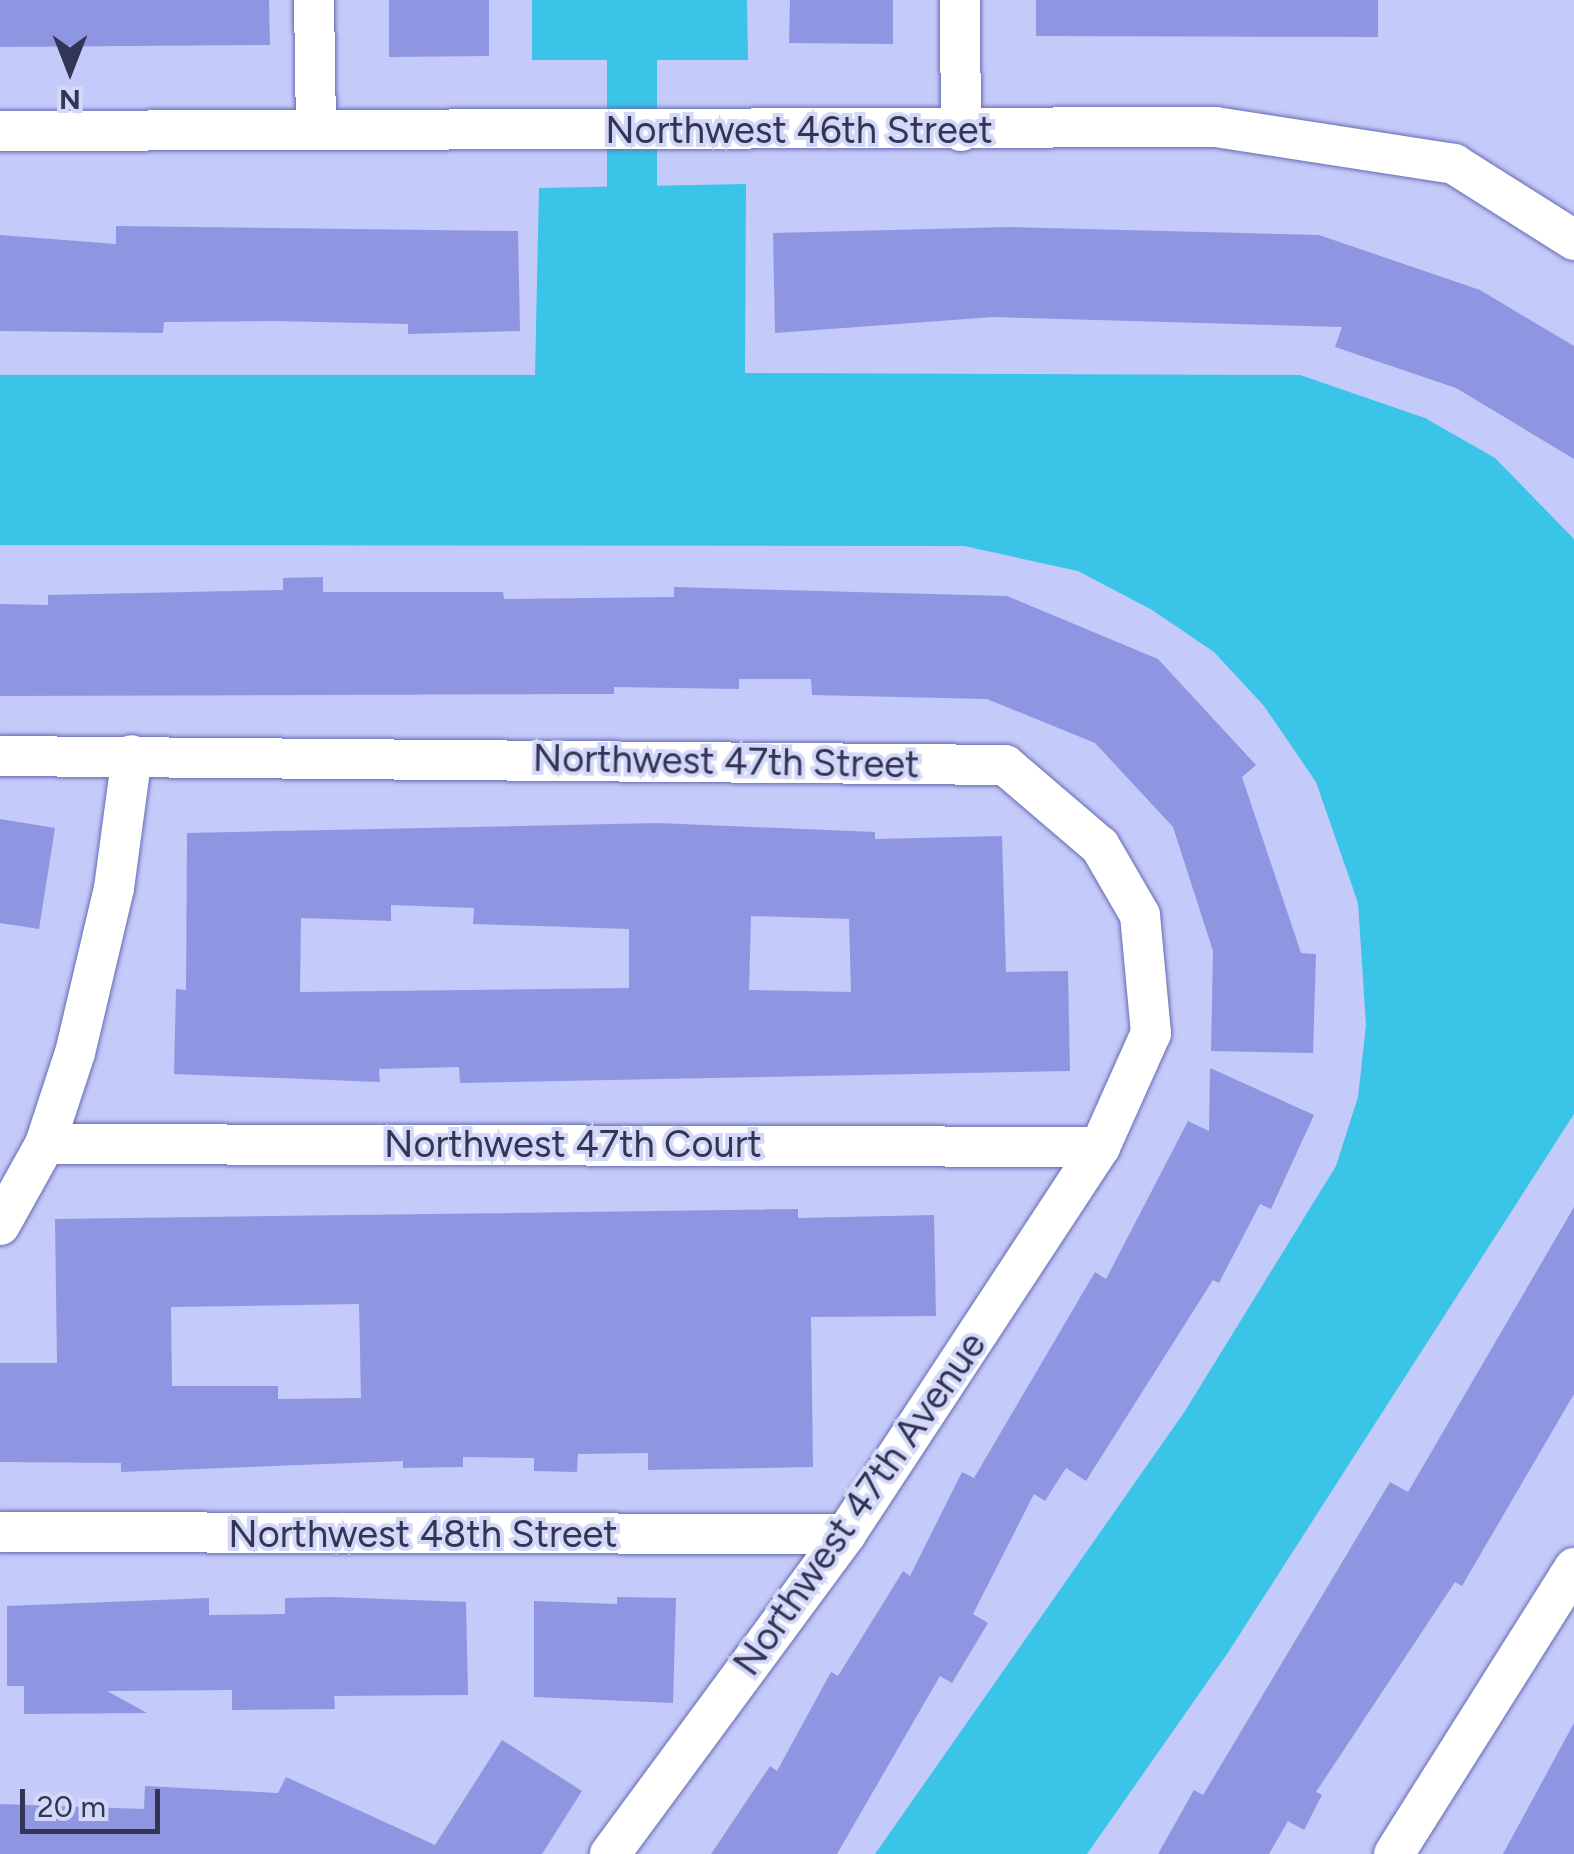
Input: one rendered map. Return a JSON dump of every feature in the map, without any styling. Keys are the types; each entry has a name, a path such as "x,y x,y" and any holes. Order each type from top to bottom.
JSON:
{"street":[{"path":"314,0 316,130"},
{"path":"960,0 961,130"},
{"name":"Northwest 46th Street","path":"0,131 746,133 1216,127 1454,164 1574,240"},
{"name":"Northwest 47th Street","path":"0,756 1004,765 1100,846 1140,915 1151,1033 1100,1147"},
{"path":"0,1225 45,1144 114,888 132,756"},
{"name":"Northwest 47th Court","path":"45,1144 1100,1147"},
{"name":"Northwest 47th Avenue","path":"610,1854 846,1534 1100,1147"},
{"name":"Northwest 48th Street","path":"0,1532 846,1534"},
{"path":"1394,1854 1446,1783 1574,1568"}],"water":[{"path":"532,0 747,0 748,60 532,60"},
{"path":"746,184 745,373 1300,375 1425,418 1495,458 1574,539 1574,1114 1229,1651 1087,1854 875,1854 1185,1411 1336,1166 1358,1097 1366,1025 1358,903 1316,782 1264,706 1214,652 1152,610 1078,571 964,546 0,545 0,375 535,375 539,188"}],"building":[{"path":"0,0 269,0 270,45 0,47"},
{"path":"389,0 489,0 489,56 389,57"},
{"path":"790,0 893,0 893,44 789,43"},
{"path":"1036,0 1378,0 1378,37 1036,36"},
{"path":"116,226 518,231 520,331 408,334 408,324 275,321 164,322 163,333 0,331 0,235 116,244"},
{"path":"1010,227 1319,235 1480,290 1574,346 1574,459 1456,388 1335,347 1342,327 994,317 775,333 773,233"},
{"path":"323,577 323,592 503,592 504,599 674,597 674,587 1007,596 1158,659 1256,765 1242,777 1301,953 1316,954 1313,1053 1211,1051 1213,951 1173,827 1095,743 987,699 812,695 811,679 739,679 739,689 614,687 614,694 0,696 0,604 48,605 48,595 283,590 283,578"},
{"path":"0,819 55,828 39,929 0,923"},
{"path":"658,823 875,832 875,839 1002,836 1006,972 1068,971 1070,1071 460,1083 459,1067 379,1069 380,1082 174,1074 176,989 186,990 187,833","holes":["391,905 474,908 473,924 629,929 629,988 300,992 301,918 391,921","751,916 849,919 851,992 749,990"]},
{"path":"1210,1068 1314,1115 1271,1209 1260,1204 1219,1283 1213,1280 1086,1481 1066,1468 1045,1501 1034,1494 973,1614 988,1623 952,1683 940,1676 837,1854 711,1854 770,1766 777,1771 831,1672 838,1676 903,1571 910,1576 962,1472 974,1478 1095,1272 1106,1279 1188,1121 1209,1131"},
{"path":"1574,1207 1574,1394 1462,1586 1455,1582 1316,1792 1322,1795 1304,1830 1288,1821 1269,1854 1158,1854 1194,1790 1203,1795 1390,1482 1408,1492"},
{"path":"798,1209 798,1218 934,1215 936,1316 811,1317 813,1467 648,1470 648,1453 578,1454 577,1472 534,1471 534,1458 463,1457 463,1467 403,1468 403,1461 121,1472 121,1463 0,1462 0,1363 57,1363 55,1219","holes":["359,1304 361,1398 278,1399 278,1386 172,1386 171,1307"]},
{"path":"617,1597 676,1598 673,1703 534,1697 534,1601 617,1604"},
{"path":"209,1598 209,1615 285,1614 285,1598 466,1602 468,1695 334,1696 335,1709 232,1710 232,1690 107,1691 147,1713 24,1714 24,1686 7,1686 7,1606"},
{"path":"1574,1723 1574,1854 1503,1854"},
{"path":"502,1740 582,1791 542,1854 0,1854 0,1804 144,1809 145,1786 278,1793 286,1777 435,1845"}],"waterway":[{"path":"632,0 632,255"}]}
